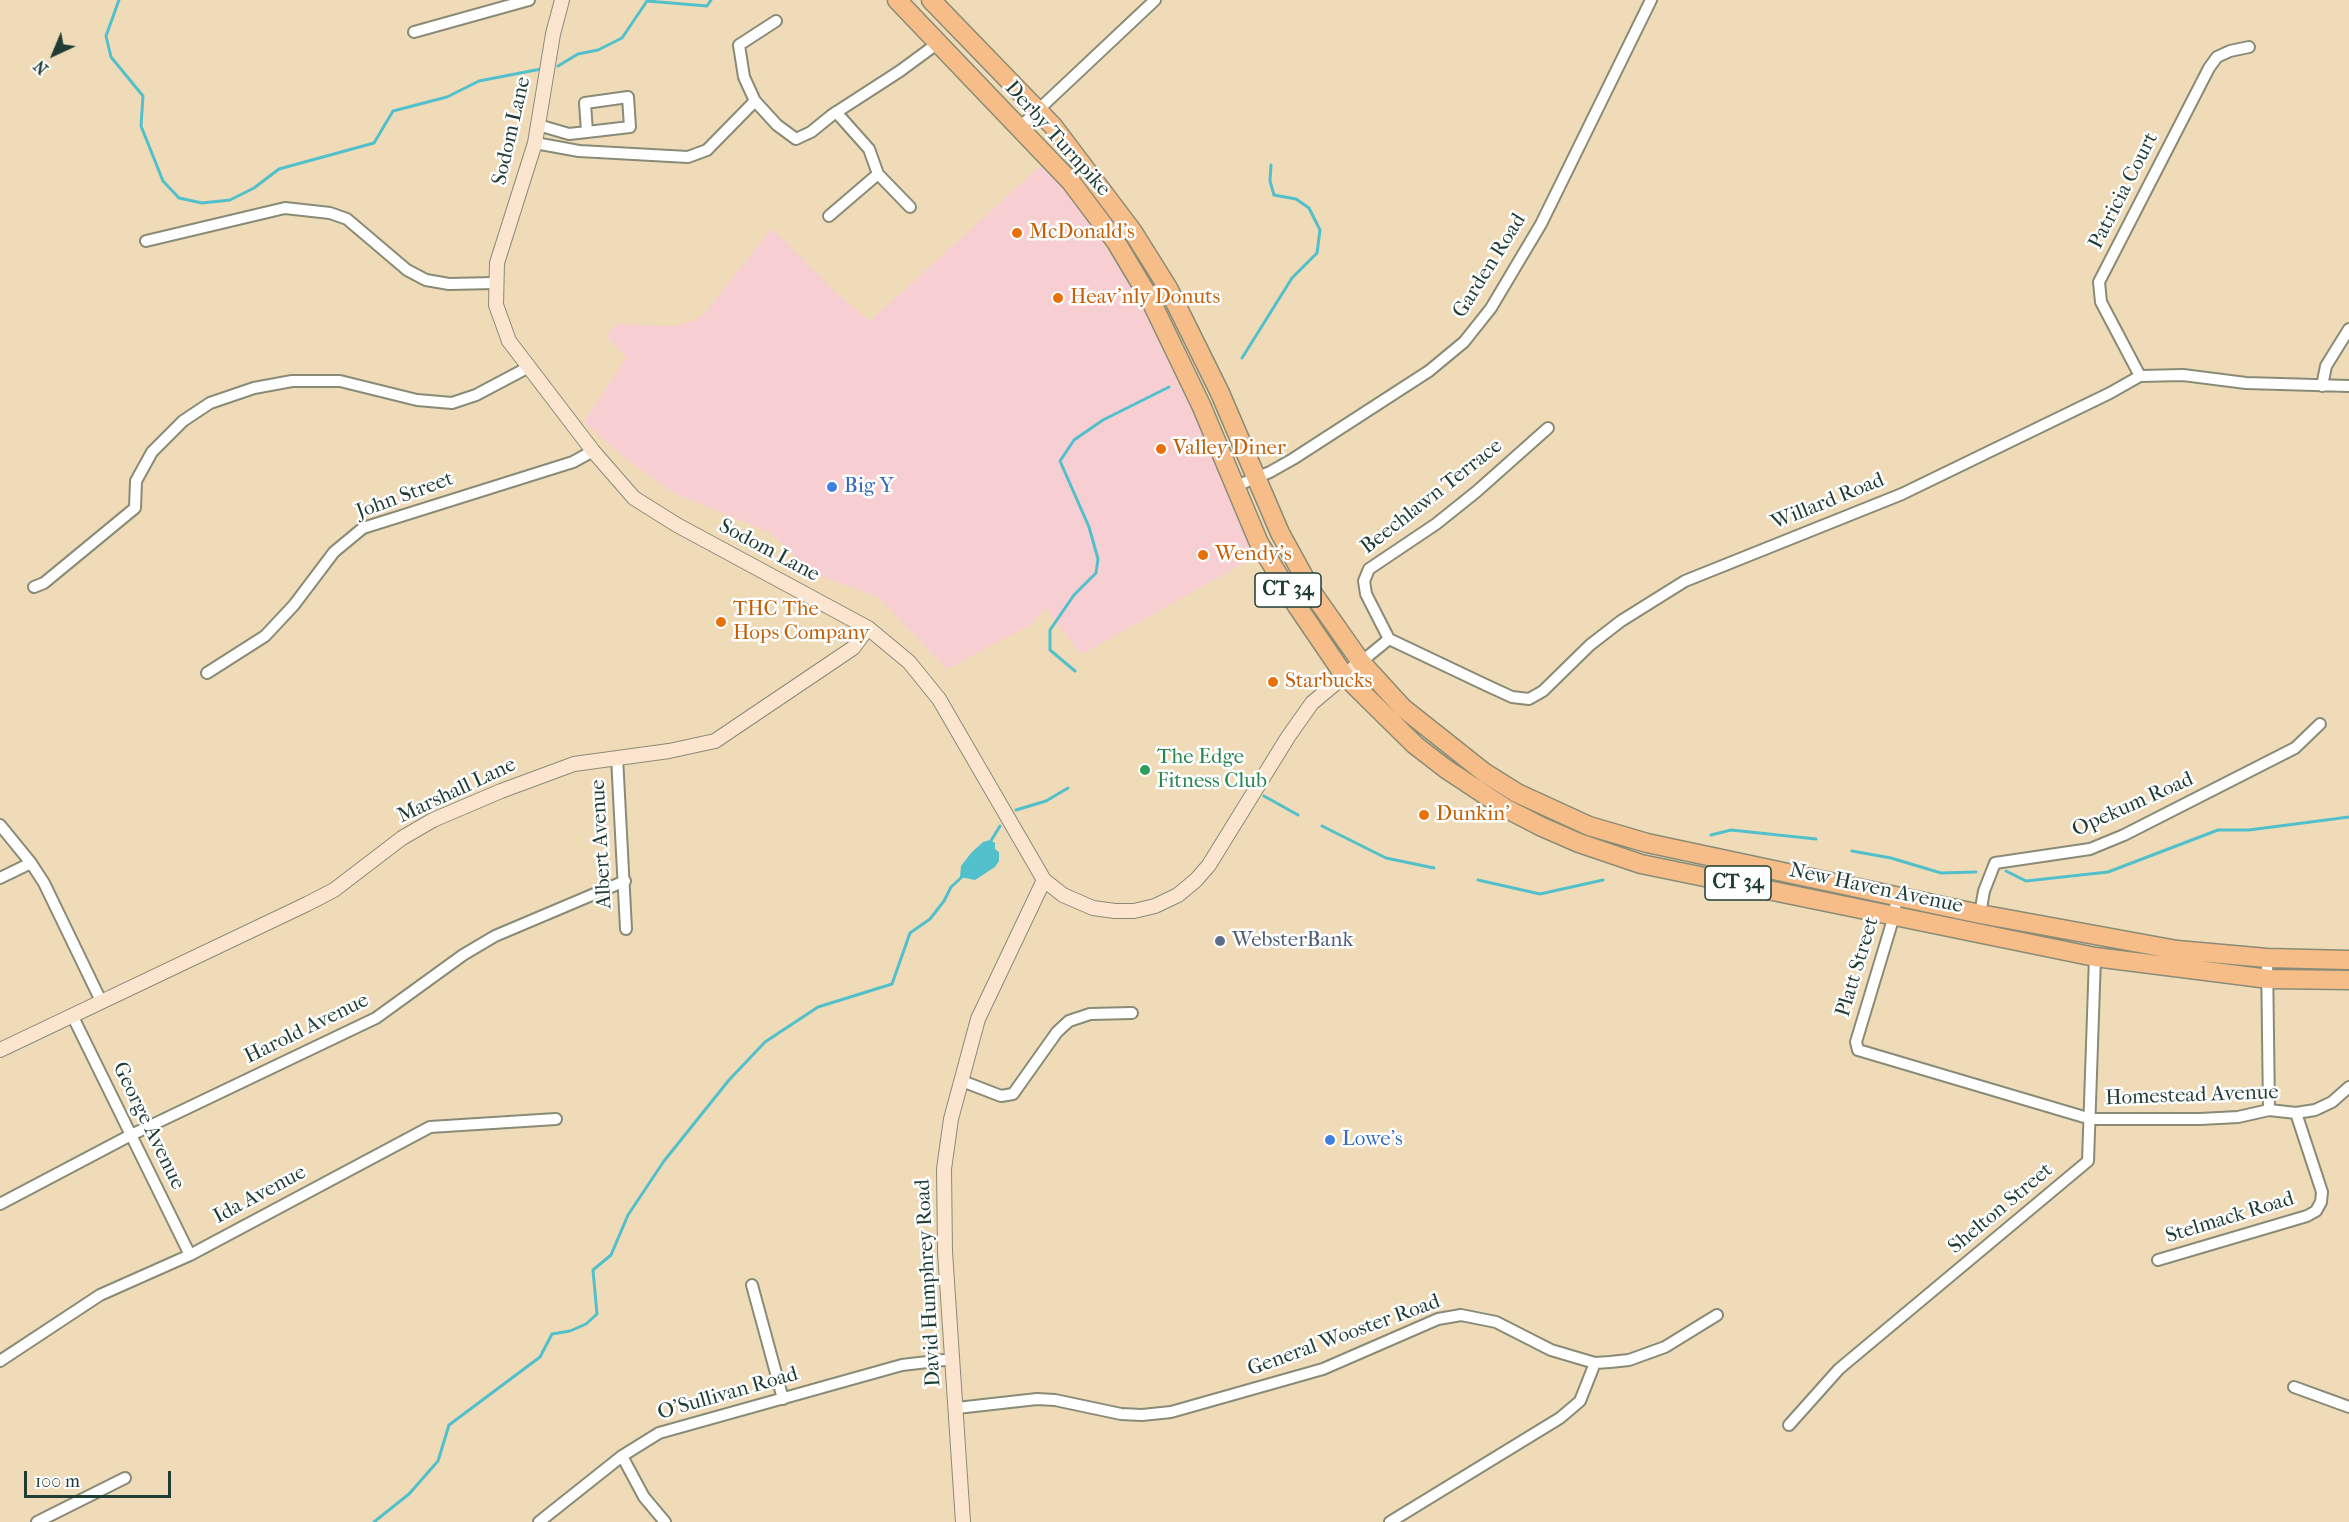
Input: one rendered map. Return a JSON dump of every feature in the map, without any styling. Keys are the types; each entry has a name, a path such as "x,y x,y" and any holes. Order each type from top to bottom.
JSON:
{"highway":[{"name":"Derby Turnpike","path":"897,0 1071,182 1111,235 1150,299 1202,405 1259,543 1344,675"},
{"name":"Derby Turnpike","path":"931,0 1058,132 1133,232 1168,288 1260,484 1280,533 1314,595 1360,662"},
{"path":"1039,149 1058,132"},
{"path":"1239,493 1260,484"},
{"name":"New Haven Avenue","path":"1360,662 1403,708 1458,754 1517,793 1579,822 1647,843 1897,894 1980,914 2176,950 2267,958 2349,960"},
{"name":"New Haven Avenue","path":"1344,675 1415,745 1446,769 1505,808 1579,843 1641,864 2095,957 2269,979 2349,980"}],"street":[{"path":"414,32 529,0"},
{"name":"Sodom Lane","path":"562,0 553,34 535,143 497,263 495,283 501,323 509,342 593,451 634,498 676,525 868,628 909,662 939,699 1044,880 1063,895 1093,908 1114,911 1144,909 1178,895 1196,880 1209,864 1288,737 1312,703 1360,662"},
{"path":"1019,128 1155,0"},
{"name":"Garden Road","path":"1260,484 1293,459 1429,371 1453,352 1480,324 1562,186 1651,0"},
{"path":"776,21 739,45 744,77 756,101 777,125 796,139 811,132 836,111 900,71 938,43"},
{"name":"Patricia Court","path":"2140,376 2101,302 2099,282 2209,68 2217,57 2230,51 2249,47"},
{"path":"538,125 562,133 587,132 630,127 628,97 585,103 587,132"},
{"path":"535,143 579,151 688,157 707,150 756,101"},
{"path":"836,111 869,149 878,174 910,207"},
{"path":"829,216 878,174"},
{"path":"146,242 285,208 330,213 347,219 407,270 426,280 441,283 495,283"},
{"path":"2322,386 2326,366 2349,329"},
{"path":"34,587 44,583 135,508 136,481 152,452 183,421 210,403 273,384 304,381 357,384 417,400 452,403 476,395 527,368"},
{"name":"Willard Road","path":"1389,639 1512,697 1529,699 1543,691 1590,645 1621,621 1685,581 1902,494 2140,376 2183,375 2246,383 2349,386"},
{"name":"Beechlawn Terrace","path":"1389,639 1366,594 1364,581 1369,569 1436,524 1548,428"},
{"name":"John Street","path":"207,673 265,636 294,605 334,552 363,528 573,462 593,451"},
{"name":"Marshall Lane","path":"0,1050 334,890 402,838 433,820 501,790 574,764 669,751 715,741 853,648 868,628"},
{"path":"1360,662 1389,639"},
{"name":"Opekum Road","path":"1980,914 1984,891 1995,863 2090,849 2124,835 2295,748 2320,724"},
{"name":"Albert Avenue","path":"617,757 626,928"},
{"path":"0,825 44,883 101,1001"},
{"path":"0,878 31,863"},
{"name":"David Humphrey Road","path":"963,1522 942,1188 948,1138 978,1019 1044,880"},
{"name":"Harold Avenue","path":"0,1204 129,1136 376,1018 463,955 495,936 625,881"},
{"name":"Platt Street","path":"1858,1050 1856,1042 1894,916 1897,894"},
{"name":"Shelton Street","path":"1789,1425 1839,1369 2088,1161 2095,957"},
{"path":"2267,958 2269,1110"},
{"path":"962,1081 1001,1096 1014,1094 1057,1032 1069,1021 1090,1014 1132,1013"},
{"name":"George Avenue","path":"72,1015 129,1136 190,1255"},
{"name":"Homestead Avenue","path":"1858,1050 2091,1119 2200,1119 2238,1117 2269,1110 2296,1113 2315,1110 2331,1102 2349,1087"},
{"name":"Stelmack Road","path":"2158,1260 2307,1216 2316,1211 2321,1202 2322,1192 2296,1113"},
{"name":"Ida Avenue","path":"0,1361 100,1295 190,1255 430,1127 556,1119"},
{"path":"752,1285 783,1399"},
{"name":"General Wooster Road","path":"957,1408 1055,1400 1121,1414 1164,1413 1240,1395 1323,1369 1438,1319 1461,1315 1496,1322 1551,1350 1595,1363"},
{"path":"1390,1522 1560,1418 1580,1401 1595,1363 1629,1360 1665,1347 1717,1315"},
{"name":"O'Sullivan Road","path":"539,1522 622,1456 659,1433 902,1365 953,1359"},
{"path":"2294,1387 2349,1407"},
{"path":"622,1456 644,1497 665,1522"},
{"path":"37,1522 125,1478"}],"shaded area":[{"path":"1039,167 1046,168 1080,210 1145,305 1165,345 1256,556 1081,655 1046,609 1030,625 947,669 878,597 812,573 771,533 676,494 627,460 584,422 626,358 606,335 617,324 676,326 693,321 704,314 772,228 836,293 870,321"}],"water":[{"path":"990,840 995,843 995,849 999,852 999,861 995,867 975,880 960,877 961,866 971,853 983,842"}],"waterway":[{"path":"119,0 106,36 111,57 143,96 141,126 163,181 179,198 202,203 230,200 254,188 279,169 374,143 393,111 447,97 479,81 541,69"},
{"path":"558,66 578,54 598,50 622,38 647,1 707,6 711,0"},
{"path":"1242,358 1292,278 1317,253 1320,230 1309,208 1296,199 1274,195 1270,181 1271,165"},
{"path":"1075,671 1050,650 1050,630 1074,595 1096,573 1098,559 1089,527 1060,461 1074,440 1103,420 1169,387"},
{"path":"1016,810 1046,801 1068,788"},
{"path":"1264,796 1298,815"},
{"path":"2006,871 2026,881 2108,872 2218,830 2249,830 2349,817"},
{"path":"989,844 1000,826"},
{"path":"1322,826 1386,858 1434,868"},
{"path":"1711,835 1731,830 1816,839"},
{"path":"1852,851 1891,858 1941,873 1976,872"},
{"path":"374,1522 409,1494 438,1461 449,1425 540,1357 552,1334 570,1331 586,1324 597,1314 593,1270 611,1255 628,1215 664,1161 729,1080 765,1042 818,1007 892,984 910,933 930,919 944,901 951,887 962,877"},
{"path":"1478,880 1540,894 1603,880"}],"place":[{"name":"McDonald's","path":"1017,233"},
{"name":"Heav'nly Donuts","path":"1058,298"},
{"name":"Valley Diner","path":"1161,449"},
{"name":"Big Y","path":"832,487"},
{"name":"Wendy's","path":"1203,555"},
{"name":"THC The Hops Company","path":"721,622"},
{"name":"Starbucks","path":"1273,682"},
{"name":"The Edge Fitness Club","path":"1145,770"},
{"name":"Dunkin'","path":"1424,815"},
{"name":"WebsterBank","path":"1220,941"},
{"name":"Lowe's","path":"1330,1140"}]}
